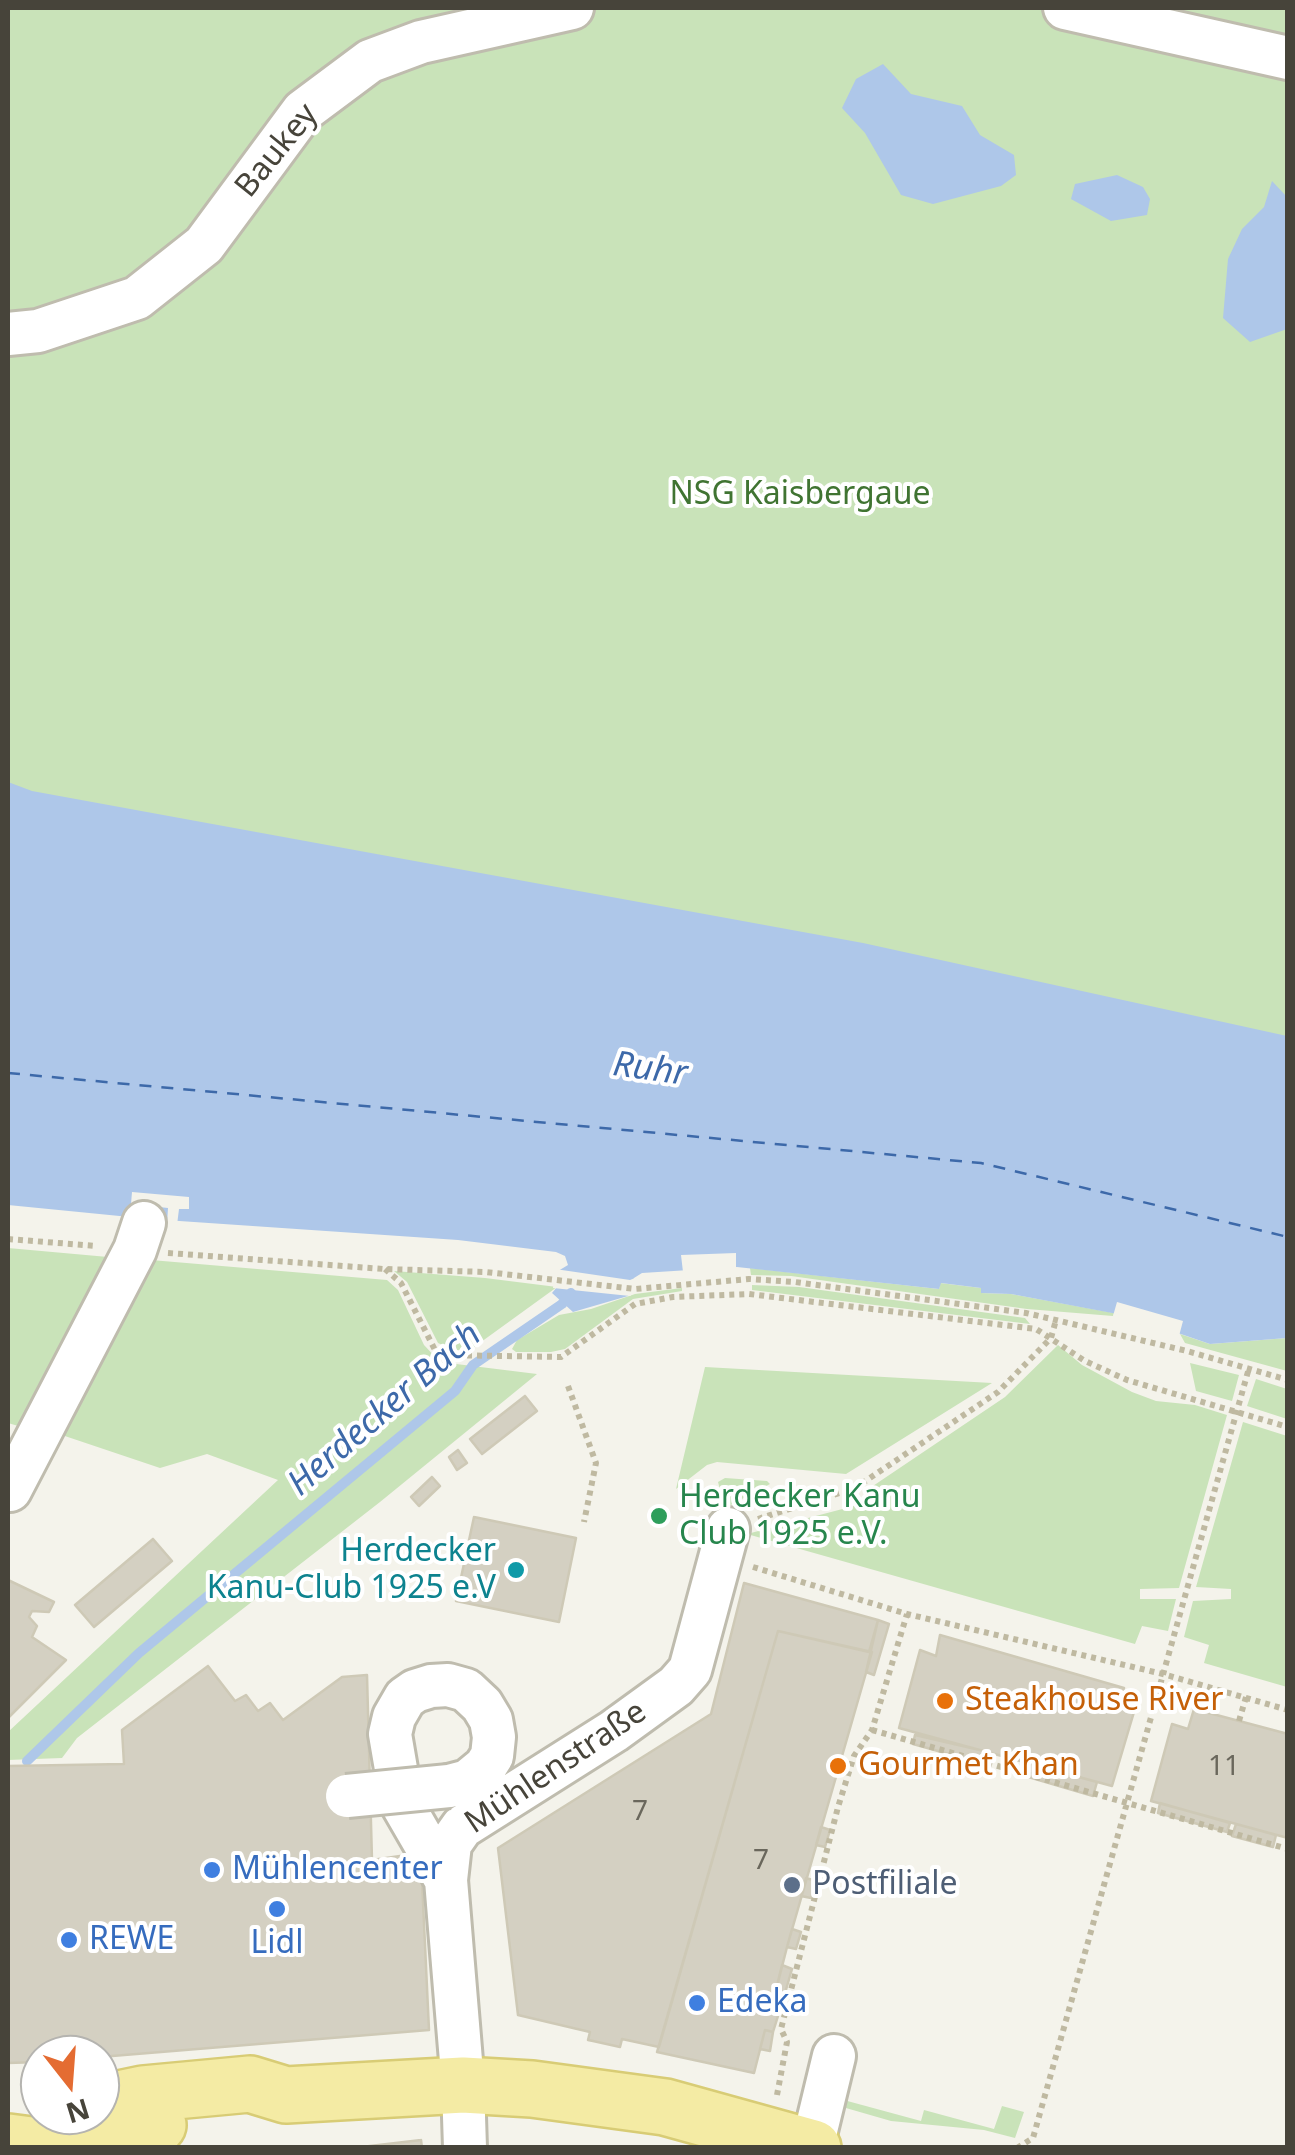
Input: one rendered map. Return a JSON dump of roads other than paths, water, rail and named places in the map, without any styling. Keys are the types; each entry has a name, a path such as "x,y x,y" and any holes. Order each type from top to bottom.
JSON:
{"main road":[{"path":"120,2098 250,2084 286,2095 464,2086 564,2091 666,2107 796,2142"},
{"path":"120,2124 254,2113 286,2095"}],"street":[{"name":"Baukey","path":"8,334 38,331 137,298 204,245 303,110 370,61 524,13 572,8"},
{"path":"1064,8 1288,58"},
{"path":"8,1490 140,1236"},
{"name":"Mühlenstraße","path":"465,2148 464,2086 446,1880 450,1844 462,1827 614,1731 676,1686 712,1647 725,1543"},
{"path":"347,1796 468,1782 492,1756 494,1737 491,1720 466,1690 448,1684 415,1691 405,1698 394,1716 390,1734 394,1758 402,1804 446,1880"},
{"path":"796,2142 822,2065"}],"water":[{"path":"883,64 911,94 962,106 980,135 1014,155 1016,175 1001,186 933,204 901,195 865,133 842,108 856,79"},
{"path":"1117,175 1143,187 1150,199 1147,215 1111,221 1071,199 1075,184"},
{"path":"1272,181 1287,197 1287,329 1250,342 1223,318 1228,259 1242,229 1264,207"},
{"name":"Ruhr","path":"8,782 32,791 863,943 1287,1036 1287,1338 1210,1344 1128,1316 1011,1294 981,1293 981,1288 941,1283 939,1289 737,1267 642,1273 634,1278 628,1296 573,1312 552,1293 557,1287 558,1271 568,1265 565,1256 556,1252 458,1240 8,1205"}],"waterway":[{"name":"Herdecker Bach","path":"27,1761 139,1653 455,1391 473,1365 562,1304 571,1293"}],"place":[{"name":"Herdecker Kanu Club 1925 e.V.","path":"659,1516"},
{"name":"Herdecker Kanu-Club 1925 e.V","path":"516,1570"},
{"name":"Steakhouse River","path":"945,1701"},
{"name":"Gourmet Khan","path":"838,1766"},
{"name":"Mühlencenter","path":"212,1870"},
{"name":"Postfiliale","path":"792,1885"},
{"name":"Lidl","path":"277,1909"},
{"name":"REWE","path":"69,1940"},
{"name":"Edeka","path":"697,2003"}],"park label":[{"name":"NSG Kaisbergaue","path":"800,495"}]}
